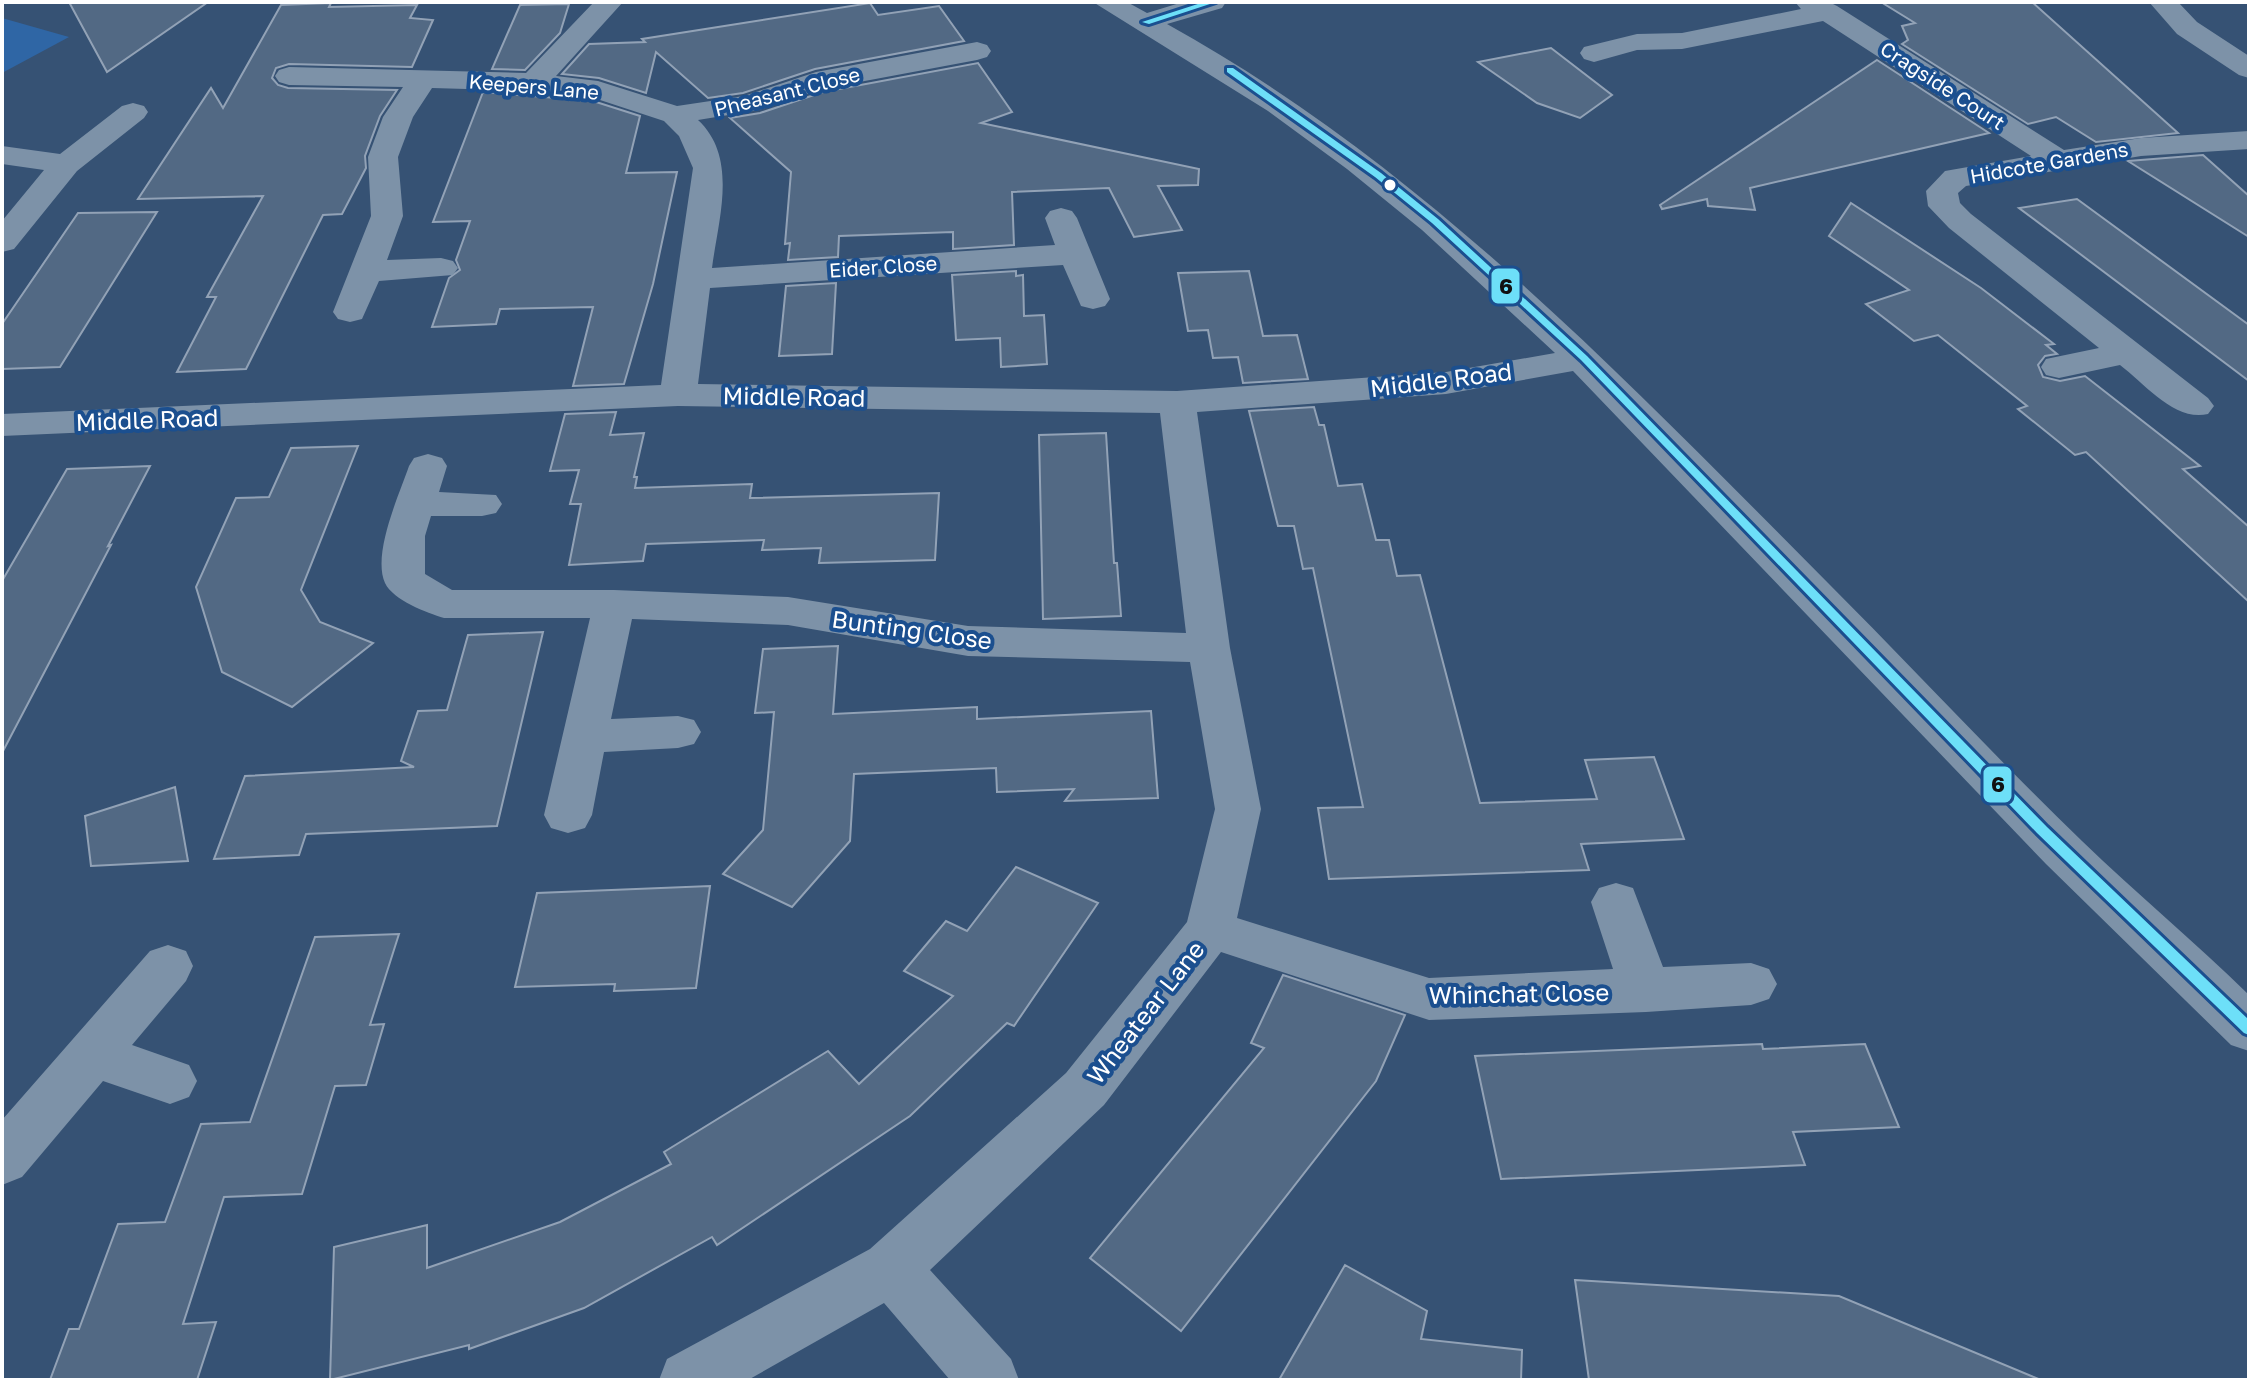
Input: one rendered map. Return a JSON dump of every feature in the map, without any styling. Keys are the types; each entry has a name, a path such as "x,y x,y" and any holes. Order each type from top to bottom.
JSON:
{"street":[{"path":"534,82 609,2"},
{"path":"1107,2 1230,70 1378,175 1435,221 1584,358 2042,830 2241,1018"},
{"path":"1154,26 1212,2"},
{"path":"2163,2 2187,28 2249,69"},
{"name":"Cragside Court","path":"1594,53 1637,42 1682,41 1818,7 2059,160"},
{"path":"1615,23 1637,42"},
{"path":"2159,30 2187,28"},
{"name":"Pheasant Close","path":"675,115 749,104 816,81 977,51"},
{"path":"899,65 925,88"},
{"name":"Keepers Lane","path":"289,76 534,82 598,90 675,115"},
{"path":"350,312 387,216 383,157 398,117 423,79"},
{"path":"2,242 66,164 133,112"},
{"path":"675,115 693,132 709,168 678,395"},
{"name":"Hidcote Gardens","path":"2195,406 1944,206 1942,191 1956,178 2141,147 2234,141 2249,169"},
{"path":"2,155 66,164"},
{"path":"1061,218 1093,299"},
{"name":"Eider Close","path":"692,279 1075,254"},
{"path":"367,271 441,268"},
{"path":"2059,367 2126,353"},
{"name":"Middle Road","path":"2,425 678,395 1177,402 1446,383 1584,358"},
{"name":"Wheatear Lane","path":"689,1380 891,1268 1085,1089 1210,929 1238,809 1209,648 1177,402"},
{"name":"Bunting Close","path":"482,504 422,485 405,536 404,580 444,604 614,604 788,611 968,641 1209,648"},
{"path":"568,815 614,604"},
{"path":"584,737 678,732"},
{"name":"Whinchat Close","path":"1616,902 1646,991"},
{"name":"Whinchat Close","path":"1210,929 1429,999 1751,984"},
{"path":"2,1160 168,966"},
{"path":"91,1054 170,1081"},
{"path":"891,1268 989,1380"}],"shaded area":[{"path":"2,18 69,37 2,73"}],"building":[{"path":"69,2 208,2 107,72"},
{"path":"1881,2 2032,2 2178,133 2096,142 2056,117 2028,124 1902,44 1908,40 1902,26 1915,23"},
{"path":"331,3 329,7 417,5 410,18 433,20 412,67 289,64 276,68 272,78 278,85 288,88 397,90 380,116 365,156 366,168 342,214 323,215 246,369 177,372 216,297 207,297 263,196 138,199 211,88 223,108 281,5"},
{"path":"870,3 878,15 939,6 964,41 815,69 743,93 708,98 656,52 646,93 599,78 562,74 589,44 645,42 642,39"},
{"path":"569,4 560,33 525,70 492,69 520,5"},
{"path":"1551,48 1612,95 1580,118 1537,103 1478,62"},
{"path":"1877,60 1989,133 1750,188 1755,210 1708,206 1707,199 1662,209 1660,205"},
{"path":"978,63 1012,112 981,123 1199,169 1198,185 1158,186 1182,230 1134,237 1109,188 1012,192 1014,245 953,249 953,232 839,236 838,257 788,260 790,243 785,244 791,172 730,118 760,113 823,92"},
{"path":"483,92 593,101 640,116 626,173 677,172 653,284 624,384 573,386 593,307 500,309 496,324 432,327 449,278 460,270 456,260 470,221 433,222"},
{"path":"2203,155 2249,196 2249,237 2128,161"},
{"path":"2077,199 2249,325 2249,381 2019,208"},
{"path":"1851,203 1981,288 2054,344 2046,345 2057,354 2045,356 2038,365 2043,377 2060,381 2085,376 2200,466 2183,469 2249,527 2249,602 2086,452 2075,455 2018,409 2027,406 1938,335 1914,341 1866,304 1909,290 1829,236"},
{"path":"157,212 60,367 2,369 2,324 78,213"},
{"path":"1016,271 1016,276 1023,275 1024,316 1044,315 1047,364 1001,367 1000,338 956,340 952,275"},
{"path":"1249,271 1263,336 1297,335 1308,379 1243,383 1238,357 1213,358 1208,330 1188,331 1178,273"},
{"path":"836,283 832,354 779,356 786,286"},
{"path":"1314,407 1319,425 1324,425 1338,486 1362,484 1376,540 1389,540 1397,576 1420,575 1480,803 1597,799 1585,760 1654,757 1684,839 1581,844 1589,870 1329,879 1318,808 1363,807 1313,568 1303,569 1294,526 1278,526 1249,411"},
{"path":"616,412 610,435 644,433 634,477 637,477 635,488 752,484 750,498 939,493 935,560 819,563 821,548 762,550 764,540 646,544 643,561 569,565 581,504 570,504 579,470 550,471 565,414"},
{"path":"1106,433 1114,563 1117,563 1121,616 1043,619 1039,435"},
{"path":"358,446 301,590 320,622 373,643 292,707 222,672 196,587 236,498 269,497 291,448"},
{"path":"150,466 2,753 2,581 67,469"},
{"path":"543,632 497,826 306,834 299,855 214,859 245,776 414,767 401,761 418,711 447,710 468,635"},
{"path":"838,646 833,714 977,707 977,719 1151,711 1158,798 1065,801 1074,789 997,792 996,768 854,774 850,841 792,907 723,874 763,830 774,712 755,713 763,649"},
{"path":"175,787 188,861 91,866 85,816"},
{"path":"1016,867 1098,903 1014,1026 1007,1023 910,1116 717,1245 712,1237 584,1308 469,1349 469,1345 330,1380 334,1247 427,1225 427,1268 560,1222 671,1164 664,1152 828,1051 859,1084 953,996 904,971 946,921 967,931"},
{"path":"710,886 696,988 614,991 615,984 515,987 537,893"},
{"path":"399,934 370,1025 384,1024 366,1085 335,1086 302,1194 224,1197 183,1324 216,1322 197,1380 50,1380 69,1329 79,1329 118,1224 165,1222 201,1124 250,1122 315,937"},
{"path":"1283,975 1405,1015 1376,1081 1181,1331 1090,1258 1264,1048 1251,1043"},
{"path":"1762,1044 1763,1049 1865,1044 1899,1127 1793,1132 1805,1165 1501,1179 1475,1056"},
{"path":"1345,1265 1427,1311 1421,1339 1522,1350 1521,1380 1279,1380"},
{"path":"1575,1280 1839,1296 2041,1380 1589,1380"}],"transit line":[{"name":"6","path":"1146,22 1212,2"},
{"name":"6","path":"1230,70 1378,175 1435,221 1584,358 2042,830 2249,1029"}]}
